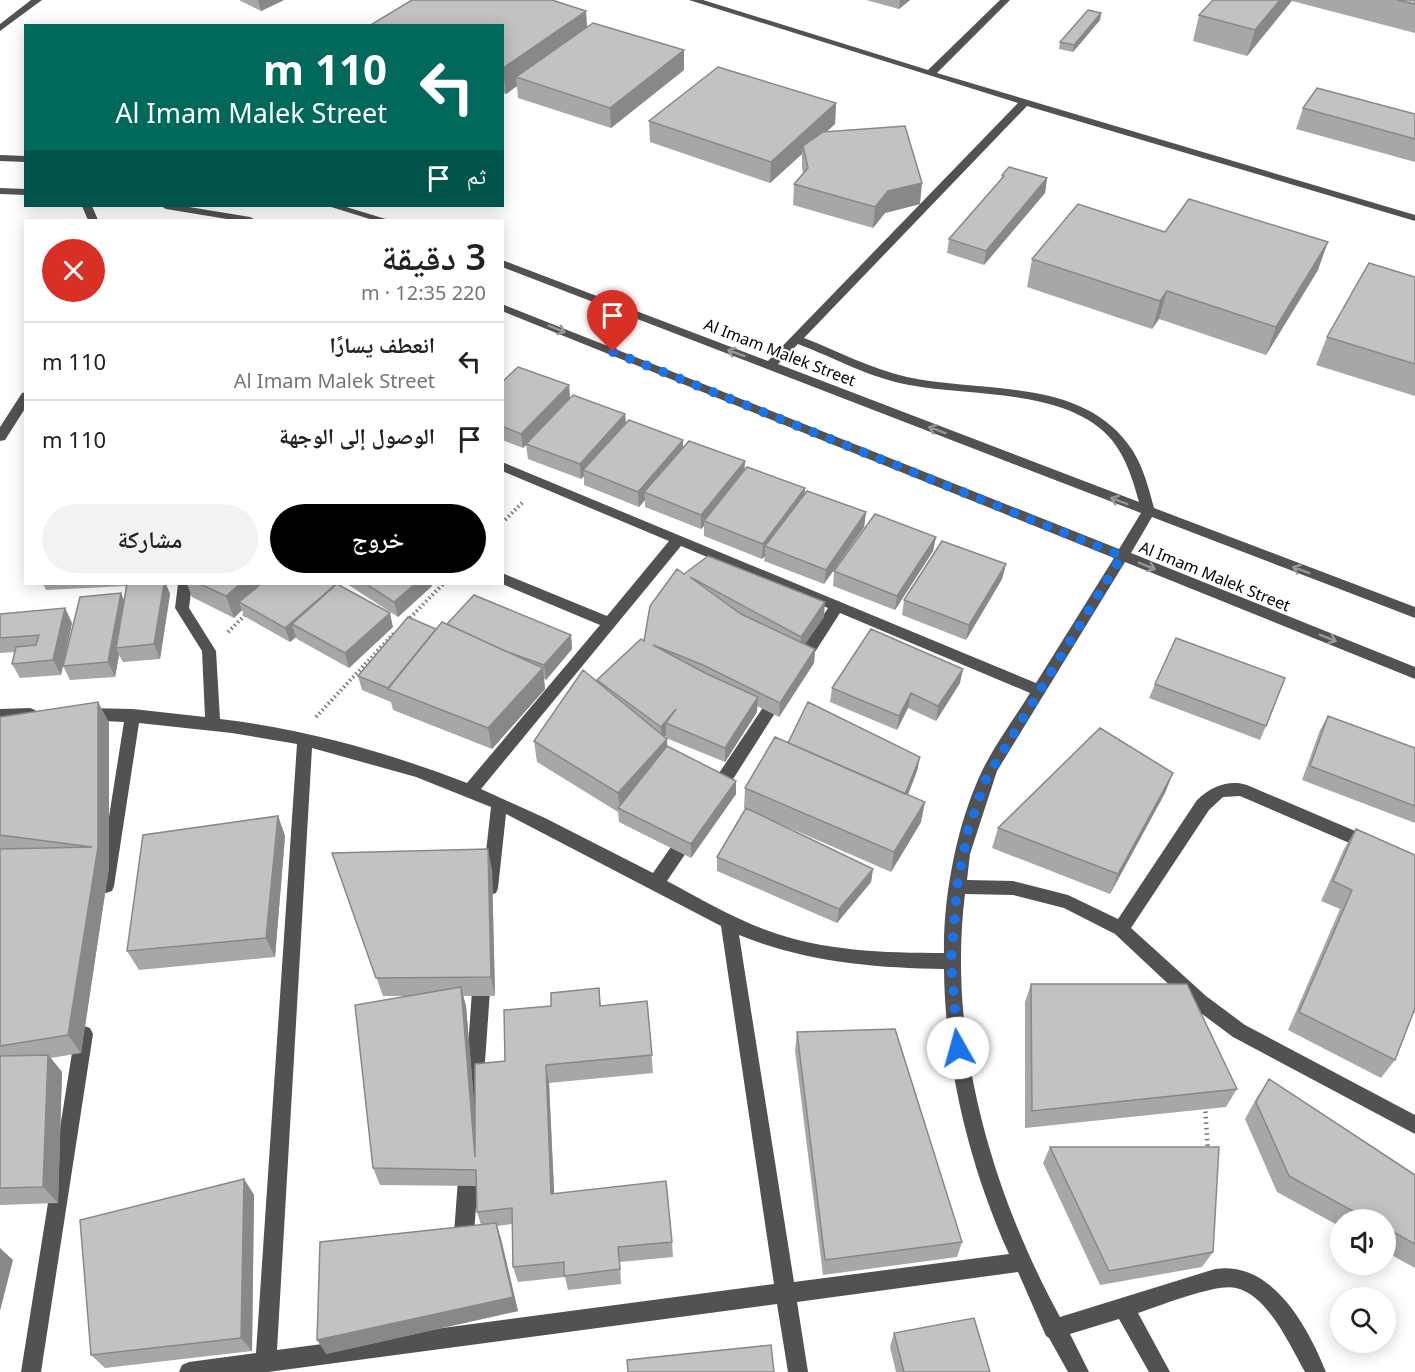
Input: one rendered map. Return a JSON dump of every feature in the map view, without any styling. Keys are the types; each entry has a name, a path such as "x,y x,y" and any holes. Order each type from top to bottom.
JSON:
{"street":[{"path":"0,28 37,0"},
{"path":"694,0 930,74 1415,218"},
{"path":"930,74 1005,0"},
{"path":"770,366 1026,102"},
{"path":"0,158 24,159"},
{"path":"0,191 24,192"},
{"path":"172,207 244,219"},
{"path":"337,207 379,219"},
{"name":"Al Imam Malek Street","path":"504,264 1415,613"},
{"name":"Al Imam Malek Street","path":"504,309 1415,673"},
{"path":"795,339 882,375 939,387 1020,395 1054,403 1090,416 1124,446 1138,474 1148,512 986,779 968,830 957,887 951,961 955,1029 967,1102 989,1180 1021,1262 1053,1329 1079,1372"},
{"path":"0,437 24,399"},
{"path":"504,467 1039,691"},
{"path":"470,791 678,540"},
{"path":"504,579 610,623"},
{"path":"185,585 182,608 209,651 213,722"},
{"path":"708,804 837,606"},
{"path":"64,713 213,722 304,738 393,763 470,791 656,884 729,924 799,948 873,961 951,961"},
{"path":"0,716 42,714"},
{"path":"104,902 133,716"},
{"path":"266,1361 304,738"},
{"path":"1121,929 1207,800 1211,795 1225,789 1241,790 1384,850"},
{"path":"489,901 499,806"},
{"path":"656,884 695,824"},
{"path":"957,887 1012,888 1068,902 1121,929 1200,1002 1239,1032 1415,1125"},
{"path":"729,924 798,1372"},
{"path":"462,1265 483,954"},
{"path":"31,1372 86,1018"},
{"path":"189,1372 1021,1262"},
{"path":"1053,1329 1215,1279 1237,1277 1259,1288 1276,1306 1316,1372"},
{"path":"1124,1307 1160,1372"},
{"path":"457,1337 459,1313"}],"path":[{"path":"304,738 325,705 442,585"},
{"path":"209,651 251,609"},
{"path":"1205,1094 1209,1164"}],"building":[{"path":"412,0 552,0 586,11 504,67 504,24 372,24"},
{"path":"1213,0 1280,0 1255,30 1199,15"},
{"path":"1397,0 1415,0 1415,4"},
{"path":"1088,10 1101,13 1074,45 1060,42"},
{"path":"593,23 684,50 610,108 516,77"},
{"path":"718,67 836,103 771,162 649,121"},
{"path":"1317,88 1415,114 1415,139 1303,108"},
{"path":"905,126 922,183 888,191 875,207 794,184 808,168 803,146 823,132"},
{"path":"1009,167 1047,178 986,251 949,239 1004,176 1002,175"},
{"path":"1189,199 1328,242 1276,327 1167,291 1160,301 1032,259 1078,204 1165,232"},
{"path":"1369,263 1415,277 1415,364 1327,337"},
{"path":"518,367 569,385 521,434 504,427 504,380"},
{"path":"573,395 625,414 580,464 526,444"},
{"path":"629,420 683,440 638,492 583,470"},
{"path":"689,441 745,461 701,515 644,492"},
{"path":"747,467 805,488 763,544 704,521"},
{"path":"807,491 866,512 826,570 765,546"},
{"path":"875,514 936,537 897,596 834,571"},
{"path":"942,541 1006,564 969,625 904,600"},
{"path":"708,556 825,602 801,637 690,577 741,614 815,649 780,703 703,665 653,645 707,674 758,697 725,748 666,723 676,709 661,727 597,680 641,639 644,641 650,606 677,569 684,574"},
{"path":"127,585 164,585 154,644 116,648"},
{"path":"202,585 239,585 226,596"},
{"path":"260,585 335,585 285,628 239,602"},
{"path":"336,585 390,613 345,653 292,624"},
{"path":"368,585 414,585 394,602"},
{"path":"121,593 108,662 63,666 80,597"},
{"path":"474,595 571,635 544,665 505,651 447,624"},
{"path":"65,608 53,660 12,664 16,647 36,645 39,635 0,638 0,614"},
{"path":"408,617 436,629 388,688 358,676"},
{"path":"442,622 543,668 488,728 388,689"},
{"path":"871,629 963,669 938,706 911,693 899,716 832,688"},
{"path":"1176,638 1285,678 1266,726 1155,684"},
{"path":"583,670 667,739 618,793 534,741"},
{"path":"98,702 98,847 68,1035 0,1046 0,849 92,847 0,835 0,717"},
{"path":"808,702 920,757 905,794 788,743"},
{"path":"1328,716 1415,748 1415,806 1310,766"},
{"path":"1100,728 1173,773 1118,874 998,828"},
{"path":"775,737 925,802 894,852 745,788"},
{"path":"667,746 736,781 691,844 618,808"},
{"path":"746,808 873,869 839,909 717,857"},
{"path":"278,816 266,938 127,951 143,835"},
{"path":"1356,829 1415,855 1415,1008 1395,1060 1299,1012 1352,890 1333,881"},
{"path":"488,849 491,977 376,978 332,853"},
{"path":"1031,984 1187,984 1237,1089 1032,1111"},
{"path":"461,987 475,1157 475,1064 505,1061 504,1010 551,1006 551,993 599,988 600,1006 647,1001 652,1055 546,1065 551,1194 666,1181 672,1242 618,1247 620,1269 564,1276 564,1262 513,1267 512,1208 477,1212 476,1170 373,1168 355,1005"},
{"path":"895,1029 962,1242 825,1260 797,1032"},
{"path":"48,1055 43,1187 0,1188 0,1056"},
{"path":"1269,1079 1415,1175 1415,1244 1396,1234 1396,1209 1349,1209 1289,1176 1256,1102"},
{"path":"1050,1147 1219,1147 1213,1252 1109,1271"},
{"path":"244,1179 241,1338 91,1355 80,1220"},
{"path":"496,1223 513,1297 317,1340 320,1242"},
{"path":"974,1318 990,1372 904,1372 894,1333"},
{"path":"771,1345 774,1372 628,1372 627,1360"}],"route":[{"path":"613,352 1122,556 986,779 968,830 957,887 951,961 958,1048"}]}
